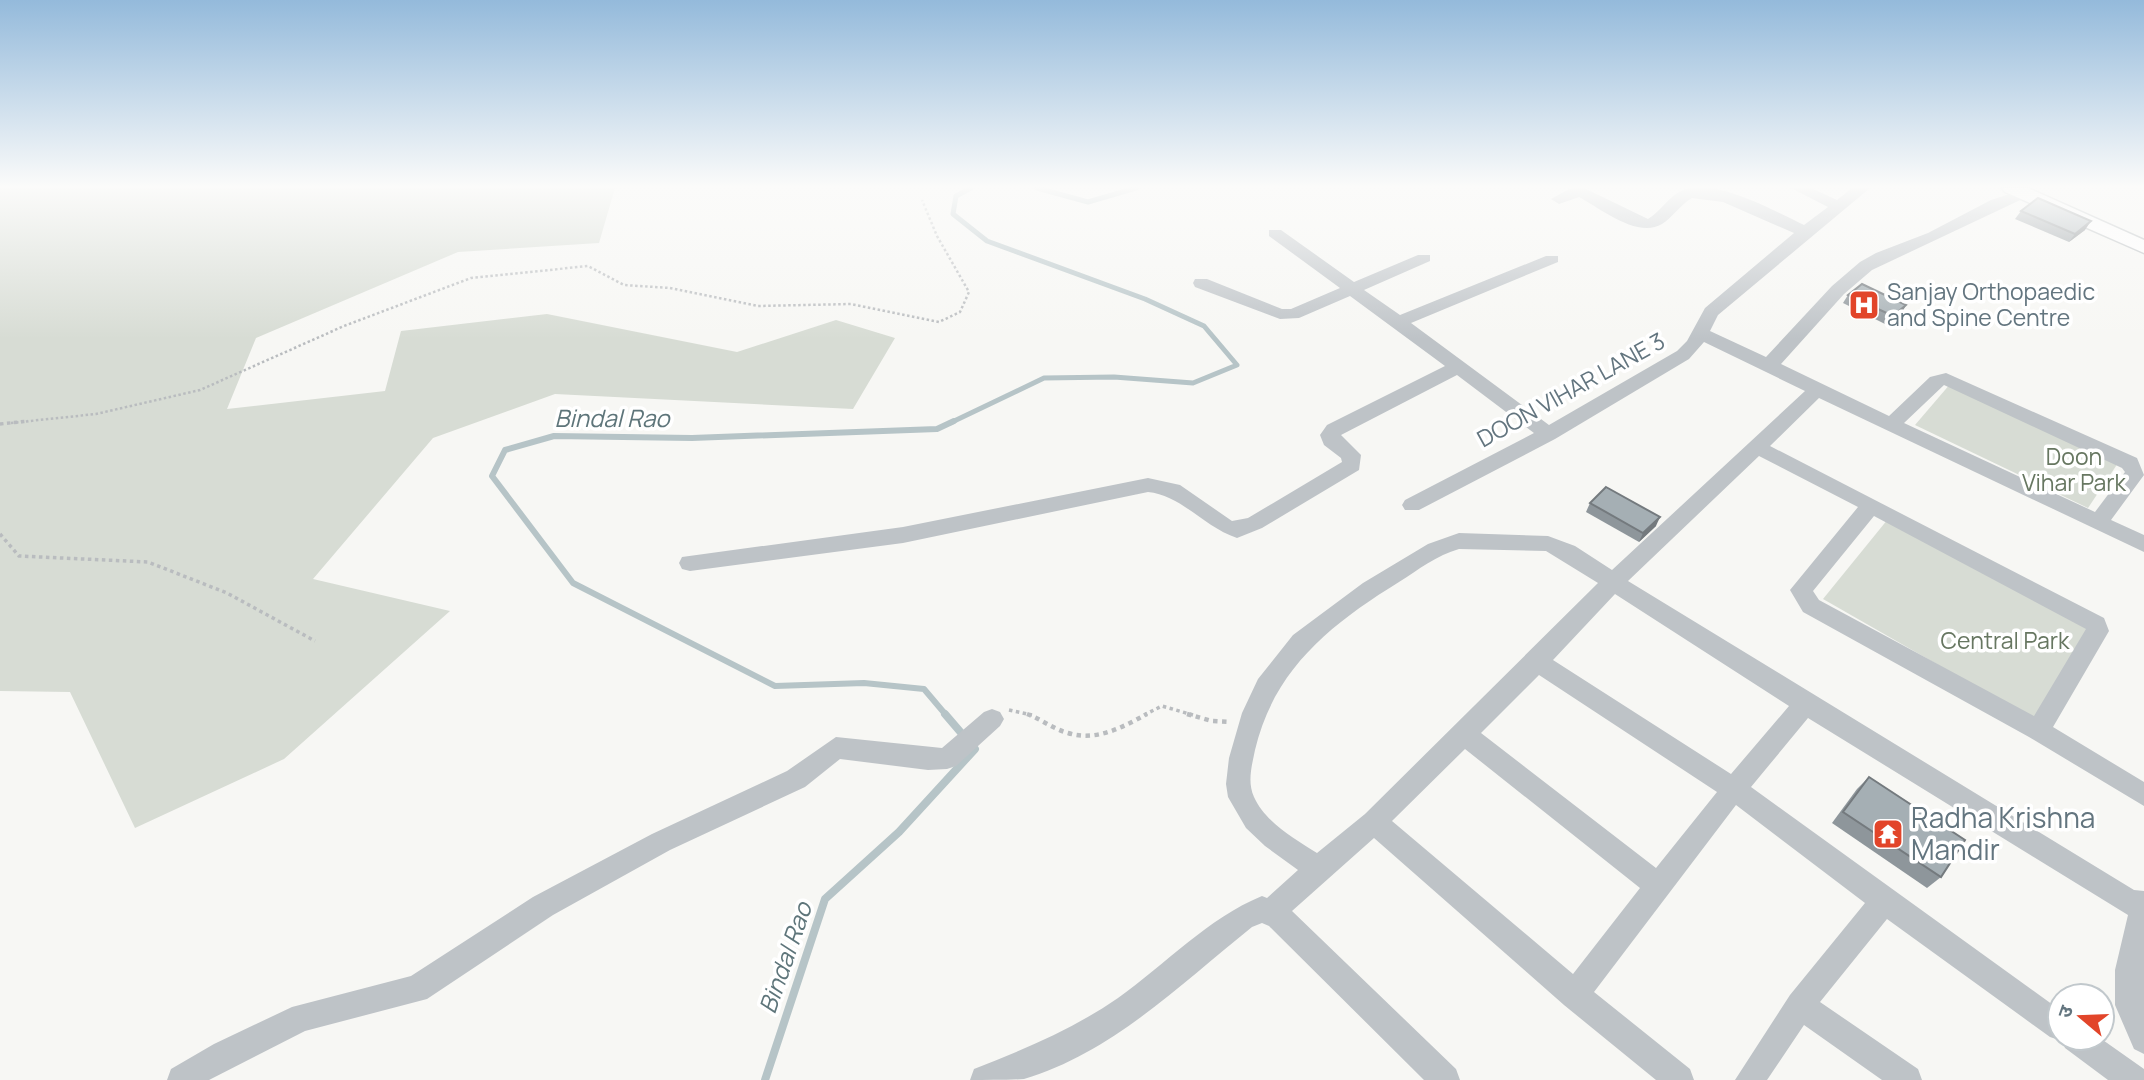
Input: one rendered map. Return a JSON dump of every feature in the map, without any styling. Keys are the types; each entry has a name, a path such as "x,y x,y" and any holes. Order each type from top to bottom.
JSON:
{"main road":[{"path":"2125,238 2144,247"}],"street":[{"path":"1282,238 1548,434"},
{"name":"DOON VIHAR LANE 3","path":"1412,505 1548,434 1683,355 1700,333 1711,312 1797,238"},
{"path":"1769,365 1838,290 1866,266 1882,256 1928,238"},
{"path":"1201,284 1285,314 1301,311 1424,258"},
{"path":"1398,322 1552,258"},
{"path":"1700,333 2144,544"},
{"path":"690,563 915,533 1148,485 1173,488 1223,524 1237,530 1255,523 1352,465 1351,455 1331,440 1330,435 1334,430 1457,367"},
{"path":"1892,424 1937,381 1946,379 2130,463 2135,473 2099,521"},
{"path":"985,1080 1060,1049 1088,1033 1116,1016 1242,918 1254,911 1273,911 1318,868 1374,822 1537,662 1613,582 1817,390"},
{"path":"1756,447 2096,624 2098,631 2038,730"},
{"path":"1871,505 1801,590 1803,597 1821,614 2038,730 2144,794"},
{"path":"1318,868 1276,840 1242,799 1238,784 1238,769 1251,722 1276,668 1316,624 1443,545 1464,540 1506,545 1542,543 1557,548 1613,582 1805,704 2130,903 2144,904 2129,970 2129,1005 2144,1039"},
{"path":"1537,662 1734,789 2046,1017"},
{"path":"1574,995 1734,789 1805,704"},
{"path":"182,1080 224,1054 302,1017 417,989 554,900 662,842 796,779 836,748 928,759 947,758 955,754 992,719"},
{"path":"1464,734 1658,886"},
{"path":"1374,822 1574,995 1679,1080"},
{"path":"1750,1080 1800,1005 1884,901"},
{"path":"1273,911 1445,1080"},
{"path":"1800,1005 1907,1080"},
{"path":"2094,1052 2133,1080"}],"path":[{"path":"0,424 96,414 200,390 344,326 471,278 588,266 624,285 670,288 758,306 851,304 939,322 960,312 969,292 954,262 938,238"},
{"path":"0,534 19,556 148,562 227,593 315,641"},
{"path":"992,719 1009,710 1023,710 1071,735 1105,734 1162,706 1212,721 1251,722"}],"green space":[{"path":"0,238 600,238 599,243 458,252 256,338 227,409 385,391 401,331 547,314 737,352 836,320 895,338 853,409 555,394 433,438 313,579 450,611 284,759 135,828 70,692 0,691"},
{"name":"Doon Vihar Park","path":"1951,383 2120,460 2088,508 1915,425"},
{"name":"Central Park","path":"1888,519 2095,627 2038,722 1823,599"}],"building":[{"path":"1862,284 1906,305 1893,316 1848,295"},
{"path":"1606,487 1660,517 1643,533 1590,503"},
{"path":"1869,777 1965,840 1941,877 1843,812"}],"waterway":[{"name":"Bindal Rao","path":"950,423 1044,378 1114,377 1193,383 1237,365 1204,326 1145,299 984,238"},
{"name":"Bindal Rao","path":"946,715 924,689 864,683 775,686 573,583 492,476 505,450 554,436 692,438 937,429 954,421"},
{"name":"Bindal Rao","path":"765,1080 825,899 899,832 975,749 945,714"}],"place":[{"name":"Sanjay Orthopaedic and Spine Centre","path":"1864,305"},
{"name":"Radha Krishna Mandir","path":"1888,834"}]}
